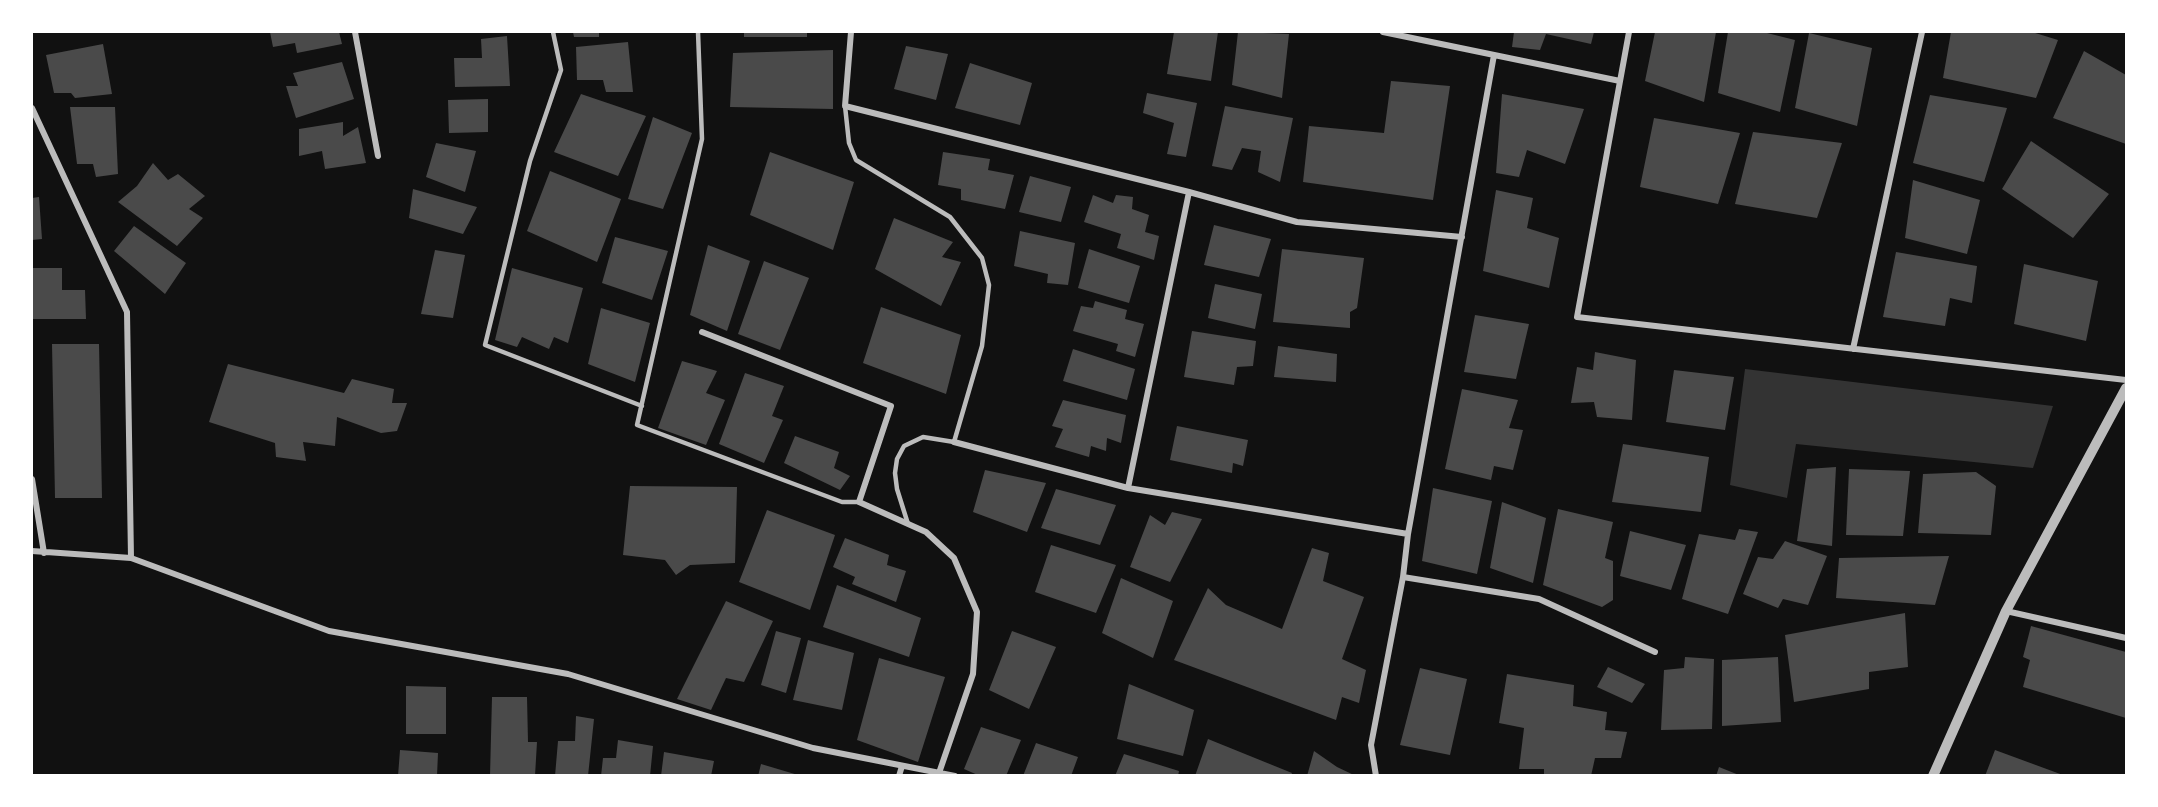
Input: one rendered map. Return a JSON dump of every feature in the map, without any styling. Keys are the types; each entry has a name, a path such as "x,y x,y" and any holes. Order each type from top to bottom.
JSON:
{"street":[{"path":"355,32 378,156"},
{"path":"850,32 845,106 1189,192 1297,222 1462,237"},
{"path":"1383,32 1620,81"},
{"path":"1629,32 1577,317 2127,380"},
{"path":"1853,349 1922,32"},
{"path":"1376,776 1371,745 1403,577 1408,534 1494,55"},
{"path":"32,108 127,312 131,558"},
{"path":"1128,488 1189,192"},
{"path":"702,332 891,406 859,502 926,532 954,558 977,612 973,674 939,772"},
{"path":"1933,776 2006,611 2127,388"},
{"path":"954,442 1128,488 1408,534"},
{"path":"32,479 44,553"},
{"path":"32,551 131,558 329,631 568,674 813,748 955,776"},
{"path":"1403,577 1539,599 1656,652"},
{"path":"2006,611 2127,638"},
{"path":"899,776 902,766"}],"lane":[{"path":"553,32 561,70 530,161 485,345 642,406"},
{"path":"698,32 702,139 637,425 842,502 859,502"},
{"path":"845,106 849,143 856,160 950,217 982,258 989,285 982,346 954,442 923,437 904,446 897,459 895,473 908,524"}],"shaded area":[{"path":"1745,369 2053,406 2033,468 1796,444 1787,498 1730,485"}],"building":[{"path":"270,32 339,32 342,44 297,53 295,43 273,47"},
{"path":"573,32 599,32 599,37 574,37"},
{"path":"744,32 807,32 807,37 744,37"},
{"path":"1174,32 1218,32 1211,81 1167,74"},
{"path":"1238,32 1289,34 1282,98 1232,85"},
{"path":"1514,32 1594,32 1591,44 1546,34 1540,50 1512,47"},
{"path":"1655,32 1716,32 1704,102 1645,81"},
{"path":"1728,32 1763,32 1795,40 1780,112 1718,93"},
{"path":"1951,32 2032,32 2058,40 2036,98 1943,78"},
{"path":"1809,33 1872,48 1857,126 1795,108"},
{"path":"507,36 510,86 455,87 454,58 482,58 481,39"},
{"path":"628,42 633,92 606,92 603,80 577,80 576,47"},
{"path":"103,44 112,94 75,98 71,93 54,93 46,55"},
{"path":"906,46 948,54 936,100 894,89"},
{"path":"833,50 833,109 730,107 733,53"},
{"path":"2084,51 2126,75 2126,144 2053,118"},
{"path":"342,62 354,99 296,118 286,86 298,86 293,73"},
{"path":"970,63 1032,83 1020,125 955,108"},
{"path":"1391,81 1450,86 1433,200 1303,182 1309,126 1384,133"},
{"path":"1147,93 1197,103 1186,157 1167,154 1174,123 1143,113"},
{"path":"581,94 646,116 618,176 554,152"},
{"path":"1502,94 1584,109 1565,164 1527,150 1519,177 1496,173"},
{"path":"1930,95 2007,108 1984,182 1913,163"},
{"path":"488,99 488,132 449,133 448,100"},
{"path":"1225,106 1293,118 1280,182 1258,172 1261,151 1242,148 1232,170 1212,166"},
{"path":"70,107 115,107 118,174 96,177 93,164 77,164"},
{"path":"653,117 692,133 663,209 628,199"},
{"path":"1654,118 1740,133 1718,204 1640,187"},
{"path":"343,122 343,136 358,127 366,163 325,169 322,151 299,156 299,129"},
{"path":"1753,132 1842,143 1817,218 1735,204"},
{"path":"2031,141 2109,194 2073,238 2002,189"},
{"path":"436,143 476,151 465,192 426,177"},
{"path":"770,152 854,182 833,250 750,215"},
{"path":"943,152 990,159 988,170 1014,175 1005,209 961,200 961,189 938,185"},
{"path":"153,163 168,180 178,174 205,196 189,209 203,218 177,246 118,202 137,186"},
{"path":"550,171 621,199 597,262 527,231"},
{"path":"1030,176 1071,187 1061,222 1019,212"},
{"path":"1913,180 1980,200 1967,254 1905,238"},
{"path":"413,189 477,207 463,234 409,218"},
{"path":"1496,190 1533,198 1527,228 1559,238 1549,288 1483,271"},
{"path":"1093,195 1113,203 1116,195 1133,197 1132,209 1149,215 1145,232 1159,236 1154,260 1117,248 1121,234 1084,222"},
{"path":"39,197 42,239 32,240 32,198"},
{"path":"894,218 953,242 942,257 961,262 941,306 875,269"},
{"path":"1214,225 1271,239 1259,277 1204,265"},
{"path":"134,226 186,263 165,294 114,251"},
{"path":"1020,231 1075,243 1068,285 1047,283 1048,274 1014,266"},
{"path":"615,237 668,251 652,300 602,283"},
{"path":"708,245 750,261 727,331 690,315"},
{"path":"1089,249 1140,266 1129,303 1078,288"},
{"path":"1282,249 1364,258 1357,308 1350,312 1350,328 1273,322"},
{"path":"435,250 465,255 453,318 421,314"},
{"path":"1896,252 1977,266 1972,303 1950,298 1945,326 1883,317"},
{"path":"764,261 809,278 780,350 738,334"},
{"path":"2024,264 2098,281 2086,341 2014,324"},
{"path":"32,268 62,268 62,290 85,290 86,319 32,319"},
{"path":"512,268 583,288 568,343 554,337 549,349 522,337 517,347 495,340"},
{"path":"1215,284 1262,294 1255,329 1208,318"},
{"path":"1095,301 1127,310 1125,319 1144,324 1135,357 1116,351 1118,344 1073,331 1081,306 1093,308"},
{"path":"881,307 961,335 946,394 863,363"},
{"path":"601,308 650,323 635,382 588,364"},
{"path":"1475,315 1529,324 1516,379 1464,372"},
{"path":"1192,331 1256,341 1253,366 1237,367 1234,385 1184,377"},
{"path":"52,344 99,344 102,498 55,498"},
{"path":"1278,346 1337,354 1336,382 1274,377"},
{"path":"1073,349 1135,369 1127,400 1063,381"},
{"path":"1595,352 1636,360 1632,420 1597,417 1594,402 1571,403 1577,367 1593,370"},
{"path":"682,361 717,371 706,393 725,400 706,445 658,428"},
{"path":"228,364 344,393 352,379 394,389 392,403 407,403 397,431 381,433 337,417 335,446 303,442 306,461 276,457 275,443 209,422"},
{"path":"1674,370 1734,377 1725,430 1666,422"},
{"path":"745,373 784,386 772,416 783,420 764,463 719,444"},
{"path":"1462,389 1518,400 1509,428 1523,430 1513,470 1494,466 1491,480 1445,469"},
{"path":"1063,400 1126,415 1121,443 1107,438 1106,451 1091,446 1089,457 1055,447 1063,429 1052,426"},
{"path":"1177,426 1248,440 1243,466 1233,463 1232,473 1170,460"},
{"path":"795,436 839,452 834,468 850,476 840,490 784,463"},
{"path":"1623,444 1709,457 1701,512 1612,502"},
{"path":"1836,467 1832,546 1797,541 1807,469"},
{"path":"1849,469 1910,471 1903,536 1846,535"},
{"path":"985,470 1046,483 1027,532 973,512"},
{"path":"1976,472 1996,486 1991,535 1918,533 1923,474"},
{"path":"630,486 737,487 735,563 690,565 676,575 665,560 623,555"},
{"path":"1433,488 1492,501 1477,574 1422,561"},
{"path":"1056,489 1116,505 1100,545 1041,528"},
{"path":"1502,502 1546,518 1533,583 1490,568"},
{"path":"1558,509 1613,522 1605,558 1613,561 1613,600 1602,607 1543,585"},
{"path":"767,510 835,535 810,610 739,582"},
{"path":"1172,512 1202,519 1170,582 1130,567 1150,515 1165,525"},
{"path":"1739,529 1758,532 1728,614 1682,599 1699,534 1735,540"},
{"path":"1630,531 1686,545 1671,590 1620,576"},
{"path":"845,538 889,555 887,565 906,571 896,602 852,584 855,577 833,567"},
{"path":"1785,541 1827,556 1808,605 1783,599 1778,608 1743,594 1758,557 1773,559"},
{"path":"1051,545 1116,565 1096,613 1035,592"},
{"path":"1312,548 1329,553 1323,581 1364,597 1342,659 1366,670 1359,703 1342,697 1336,720 1174,660 1208,588 1226,605 1282,629"},
{"path":"1949,556 1935,605 1836,598 1839,558"},
{"path":"1121,578 1173,601 1153,658 1102,633"},
{"path":"837,585 921,618 909,657 823,627"},
{"path":"726,601 773,621 744,682 726,678 711,710 677,699"},
{"path":"1905,613 1908,667 1869,672 1869,689 1794,702 1785,635"},
{"path":"2031,626 2126,652 2126,718 2023,687 2030,660 2023,657"},
{"path":"776,631 801,638 786,693 761,685"},
{"path":"1012,631 1056,647 1029,709 989,690"},
{"path":"808,640 854,653 842,710 793,700"},
{"path":"1685,657 1714,659 1712,729 1661,730 1664,670 1684,668"},
{"path":"1778,657 1781,722 1722,726 1722,660"},
{"path":"879,658 945,677 918,762 857,740"},
{"path":"1608,667 1645,684 1632,703 1597,687"},
{"path":"1420,668 1467,679 1450,755 1400,745"},
{"path":"1507,674 1574,685 1573,706 1607,712 1605,730 1627,732 1621,758 1595,758 1591,776 1544,776 1544,769 1519,769 1524,728 1499,723"},
{"path":"1129,684 1194,710 1183,756 1117,739"},
{"path":"406,686 446,687 446,734 406,734"},
{"path":"492,697 527,697 528,742 537,742 535,776 490,776"},
{"path":"576,716 594,719 588,776 555,776 558,741 575,741"},
{"path":"981,727 1021,740 1006,776 980,776 964,769"},
{"path":"1208,739 1292,773 1291,776 1195,776"},
{"path":"618,740 653,746 650,776 601,776 603,758 616,758"},
{"path":"1036,743 1078,757 1071,776 1023,776"},
{"path":"400,750 438,753 437,776 398,776"},
{"path":"1995,750 2063,775 2063,776 1985,776"},
{"path":"1314,751 1337,767 1356,776 1307,776"},
{"path":"664,752 714,761 711,776 661,776"},
{"path":"1124,754 1179,771 1178,776 1115,776"},
{"path":"761,764 798,775 798,776 758,776"},
{"path":"1719,767 1739,775 1739,776 1716,776"}]}
